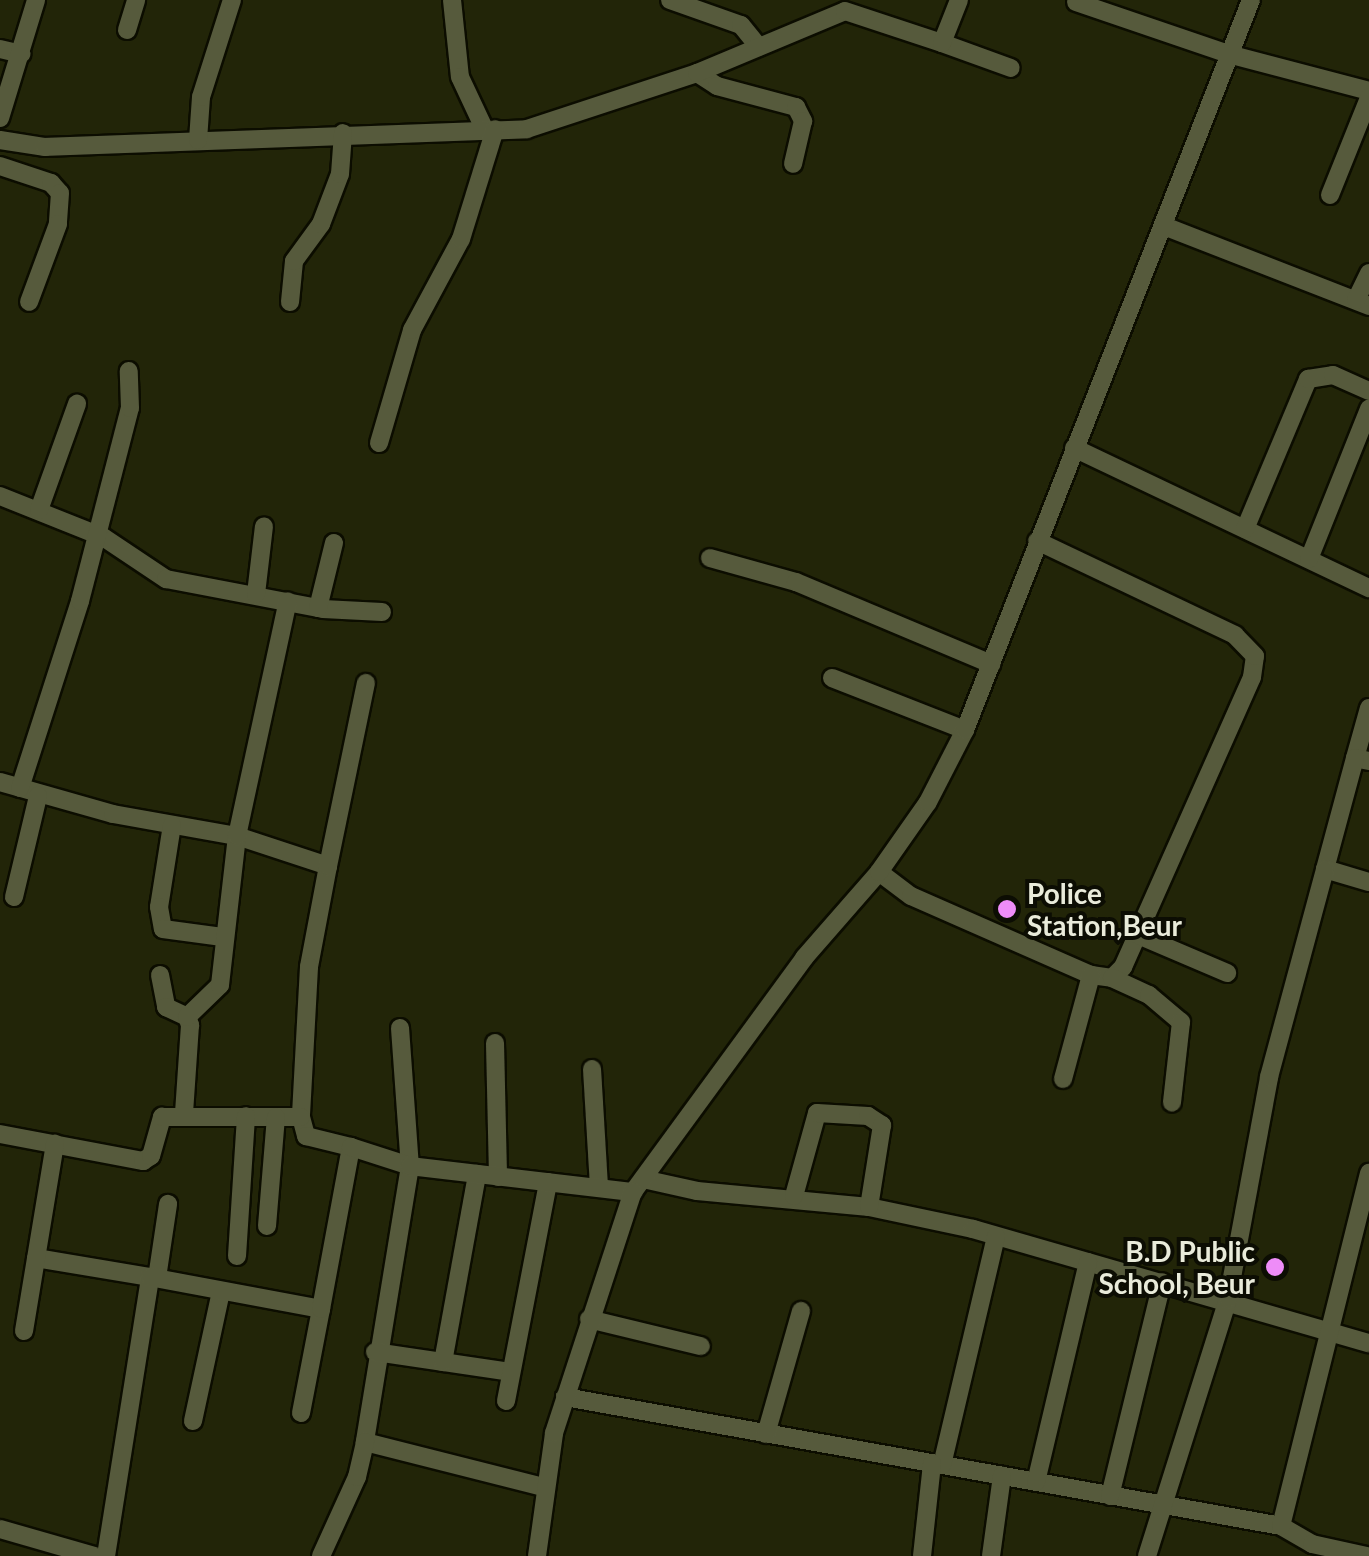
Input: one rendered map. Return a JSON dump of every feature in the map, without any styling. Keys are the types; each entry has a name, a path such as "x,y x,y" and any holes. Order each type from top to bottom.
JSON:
{"street":[{"path":"0,118 36,0"},
{"path":"127,30 136,0"},
{"path":"198,140 201,97 232,0"},
{"path":"379,443 412,330 461,239 489,128 460,76 452,0"},
{"path":"670,0 696,4 741,25 758,47"},
{"path":"942,43 960,0"},
{"path":"1229,54 1243,0"},
{"path":"537,1556 543,1487 565,1398 589,1319 638,1186 804,958 879,872 928,802 965,730 1252,0"},
{"path":"1076,2 1229,54 1369,94 1330,195"},
{"path":"0,140 44,147 542,126 697,72 844,12 1012,68"},
{"path":"0,50 21,54"},
{"path":"697,72 717,86 796,107 803,121 792,164"},
{"path":"290,302 294,262 321,224 340,174 343,133"},
{"path":"0,166 51,183 60,193 58,224 29,302"},
{"path":"1164,226 1362,303 1369,273"},
{"path":"14,897 29,792 94,533 130,408 129,370"},
{"path":"1245,529 1308,378 1333,375 1369,391"},
{"path":"39,510 77,404"},
{"path":"1310,560 1369,409"},
{"path":"1074,448 1369,588"},
{"path":"0,496 94,533 166,579 318,608 382,612"},
{"path":"256,594 264,526"},
{"path":"1037,541 1235,635 1256,656 1138,935 1112,978"},
{"path":"318,608 334,543"},
{"path":"710,558 796,582 991,664"},
{"path":"184,1114 188,1016 220,985 222,938 237,836 288,601"},
{"path":"832,678 965,730"},
{"path":"366,684 309,967 301,1117 306,1136 410,1166 598,1188 638,1186 794,1196 869,1207 996,1236 1228,1299 1369,1344"},
{"path":"1148,1556 1160,1505 1228,1299 1269,1077 1325,869 1362,760 1369,708"},
{"path":"0,782 29,792 237,836 328,866"},
{"path":"172,824 159,907 163,929 222,938"},
{"path":"1325,869 1369,882"},
{"path":"879,872 911,896 1091,975 1112,978 1149,996 1181,1022 1172,1102"},
{"path":"1138,935 1227,973"},
{"path":"160,975 166,1007 188,1016"},
{"path":"1063,1080 1091,975"},
{"path":"321,1556 357,1477 365,1442 375,1352 410,1166 400,1028"},
{"path":"495,1043 498,1177"},
{"path":"592,1068 598,1188"},
{"path":"794,1196 812,1118 824,1110 853,1114 882,1126 869,1207"},
{"path":"0,1134 143,1161 151,1156 158,1120 184,1114 301,1117"},
{"path":"236,1256 246,1116"},
{"path":"267,1226 276,1117"},
{"path":"24,1332 55,1144"},
{"path":"302,1413 351,1147"},
{"path":"443,1362 476,1174"},
{"path":"1280,1526 1369,1174"},
{"path":"506,1400 548,1182"},
{"path":"106,1556 168,1204"},
{"path":"922,1556 937,1465 996,1236"},
{"path":"36,1258 321,1308"},
{"path":"1036,1482 1088,1262"},
{"path":"1110,1496 1162,1282"},
{"path":"194,1421 221,1291"},
{"path":"766,1434 800,1310"},
{"path":"589,1319 701,1346"},
{"path":"375,1352 510,1372"},
{"path":"565,1398 1280,1526 1312,1544 1367,1556"},
{"path":"365,1442 543,1487"},
{"path":"991,1556 1002,1476"},
{"path":"0,1529 94,1556"}],"place":[{"name":"Police Station,Beur","path":"1007,909"},
{"name":"B.D Public School, Beur","path":"1275,1267"}]}
